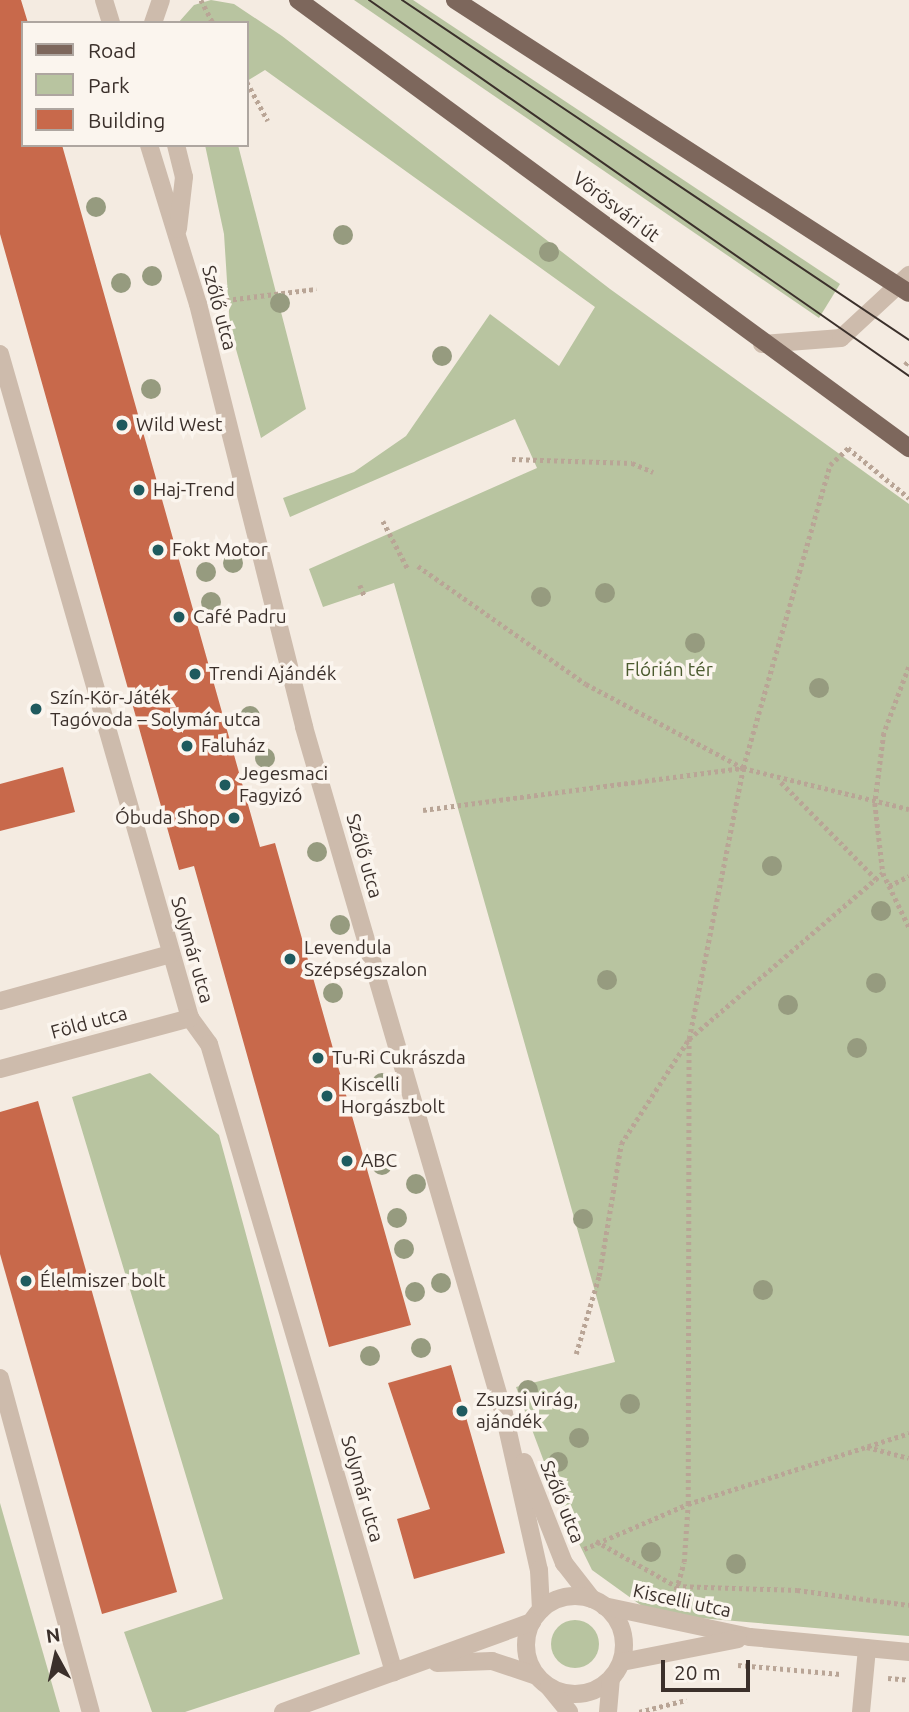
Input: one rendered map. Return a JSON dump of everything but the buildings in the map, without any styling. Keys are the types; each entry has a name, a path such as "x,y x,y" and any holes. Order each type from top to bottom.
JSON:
{"main road":[{"name":"Vörösvári út","path":"298,0 762,344 909,448"},
{"path":"455,0 906,285"}],"street":[{"path":"104,0 110,21"},
{"path":"154,21 160,0"},
{"name":"Szőlő utca","path":"150,147 177,236 304,727 504,1413 539,1570 536,1616"},
{"path":"176,147 184,177 177,236"},
{"path":"762,344 841,338 906,285"},
{"name":"Solymár utca","path":"0,354 190,1018 209,1044 394,1672"},
{"path":"0,1001 171,954"},
{"name":"Föld utca","path":"0,1069 190,1018"},
{"path":"0,1378 91,1712"},
{"name":"Szőlő utca","path":"504,1413 564,1563 598,1602"},
{"path":"283,1712 420,1664 536,1616 565,1597 598,1602 622,1631 622,1662 611,1679 608,1712"},
{"name":"Kiscelli utca","path":"598,1602 750,1637 909,1652"},
{"path":"536,1616 526,1650 543,1682 569,1712"},
{"name":"Kiscelli utca","path":"622,1662 750,1637"},
{"path":"861,1712 867,1648"},
{"path":"420,1664 492,1661 581,1694 611,1679"}],"path":[{"path":"201,0 212,21"},
{"path":"249,90 268,121"},
{"path":"233,299 316,289"},
{"path":"669,1620 688,1504 689,1039 743,768 830,465 848,448 909,498"},
{"path":"512,459 632,463 653,472"},
{"path":"383,521 408,569"},
{"path":"418,566 586,684 743,768 780,782 909,809"},
{"path":"360,585 364,596"},
{"path":"909,667 884,733 875,803 883,873 909,927"},
{"path":"422,810 743,768"},
{"path":"780,782 876,879"},
{"path":"576,1354 599,1276 621,1144 689,1039 883,873"},
{"path":"889,886 909,876"},
{"path":"564,1563 596,1541 688,1504 909,1433"},
{"path":"866,1447 909,1458"},
{"path":"596,1541 676,1586 797,1590 909,1605"},
{"path":"729,1664 909,1680"},
{"path":"634,1705 637,1712 686,1700"}],"green space":[{"name":"Flórián tér","path":"211,0 234,4 282,36 610,289 909,504 909,1636 676,1616 642,1606 592,1570 561,1507 516,1387 615,1362 394,583 323,607 309,569 537,468 515,419 290,517 283,498 354,472 406,436 490,314 559,366 595,307 265,70 248,80 248,21 180,21 194,5"},
{"path":"354,0 413,0 840,284 819,318"},
{"path":"205,147 239,147 306,409 261,438 230,328 224,234"},
{"path":"150,1073 219,1135 360,1654 185,1712 152,1712 124,1632 223,1599 72,1097"},
{"path":"0,1503 60,1712 0,1712"},
{"path":"575,1620 592,1627 599,1644 592,1661 575,1668 558,1661 551,1644 558,1627"}],"tram line":[{"path":"369,0 909,376"},
{"path":"402,0 909,340"}],"place":[{"name":"Wild West","path":"122,425"},
{"name":"Haj-Trend","path":"139,490"},
{"name":"Fokt Motor","path":"158,550"},
{"name":"Café Padru","path":"179,617"},
{"name":"Trendi Ajándék","path":"195,674"},
{"name":"Szín-Kör-Játék Tagóvoda – Solymár utca","path":"36,709"},
{"name":"Faluház","path":"187,746"},
{"name":"Jegesmaci Fagyizó","path":"225,785"},
{"name":"Óbuda Shop","path":"234,818"},
{"name":"Levendula Szépségszalon","path":"290,959"},
{"name":"Tu-Ri Cukrászda","path":"318,1058"},
{"name":"Kiscelli Horgászbolt","path":"327,1096"},
{"name":"ABC","path":"347,1161"},
{"name":"Élelmiszer bolt","path":"26,1281"},
{"name":"Zsuzsi virág, ajándék","path":"462,1411"}]}
